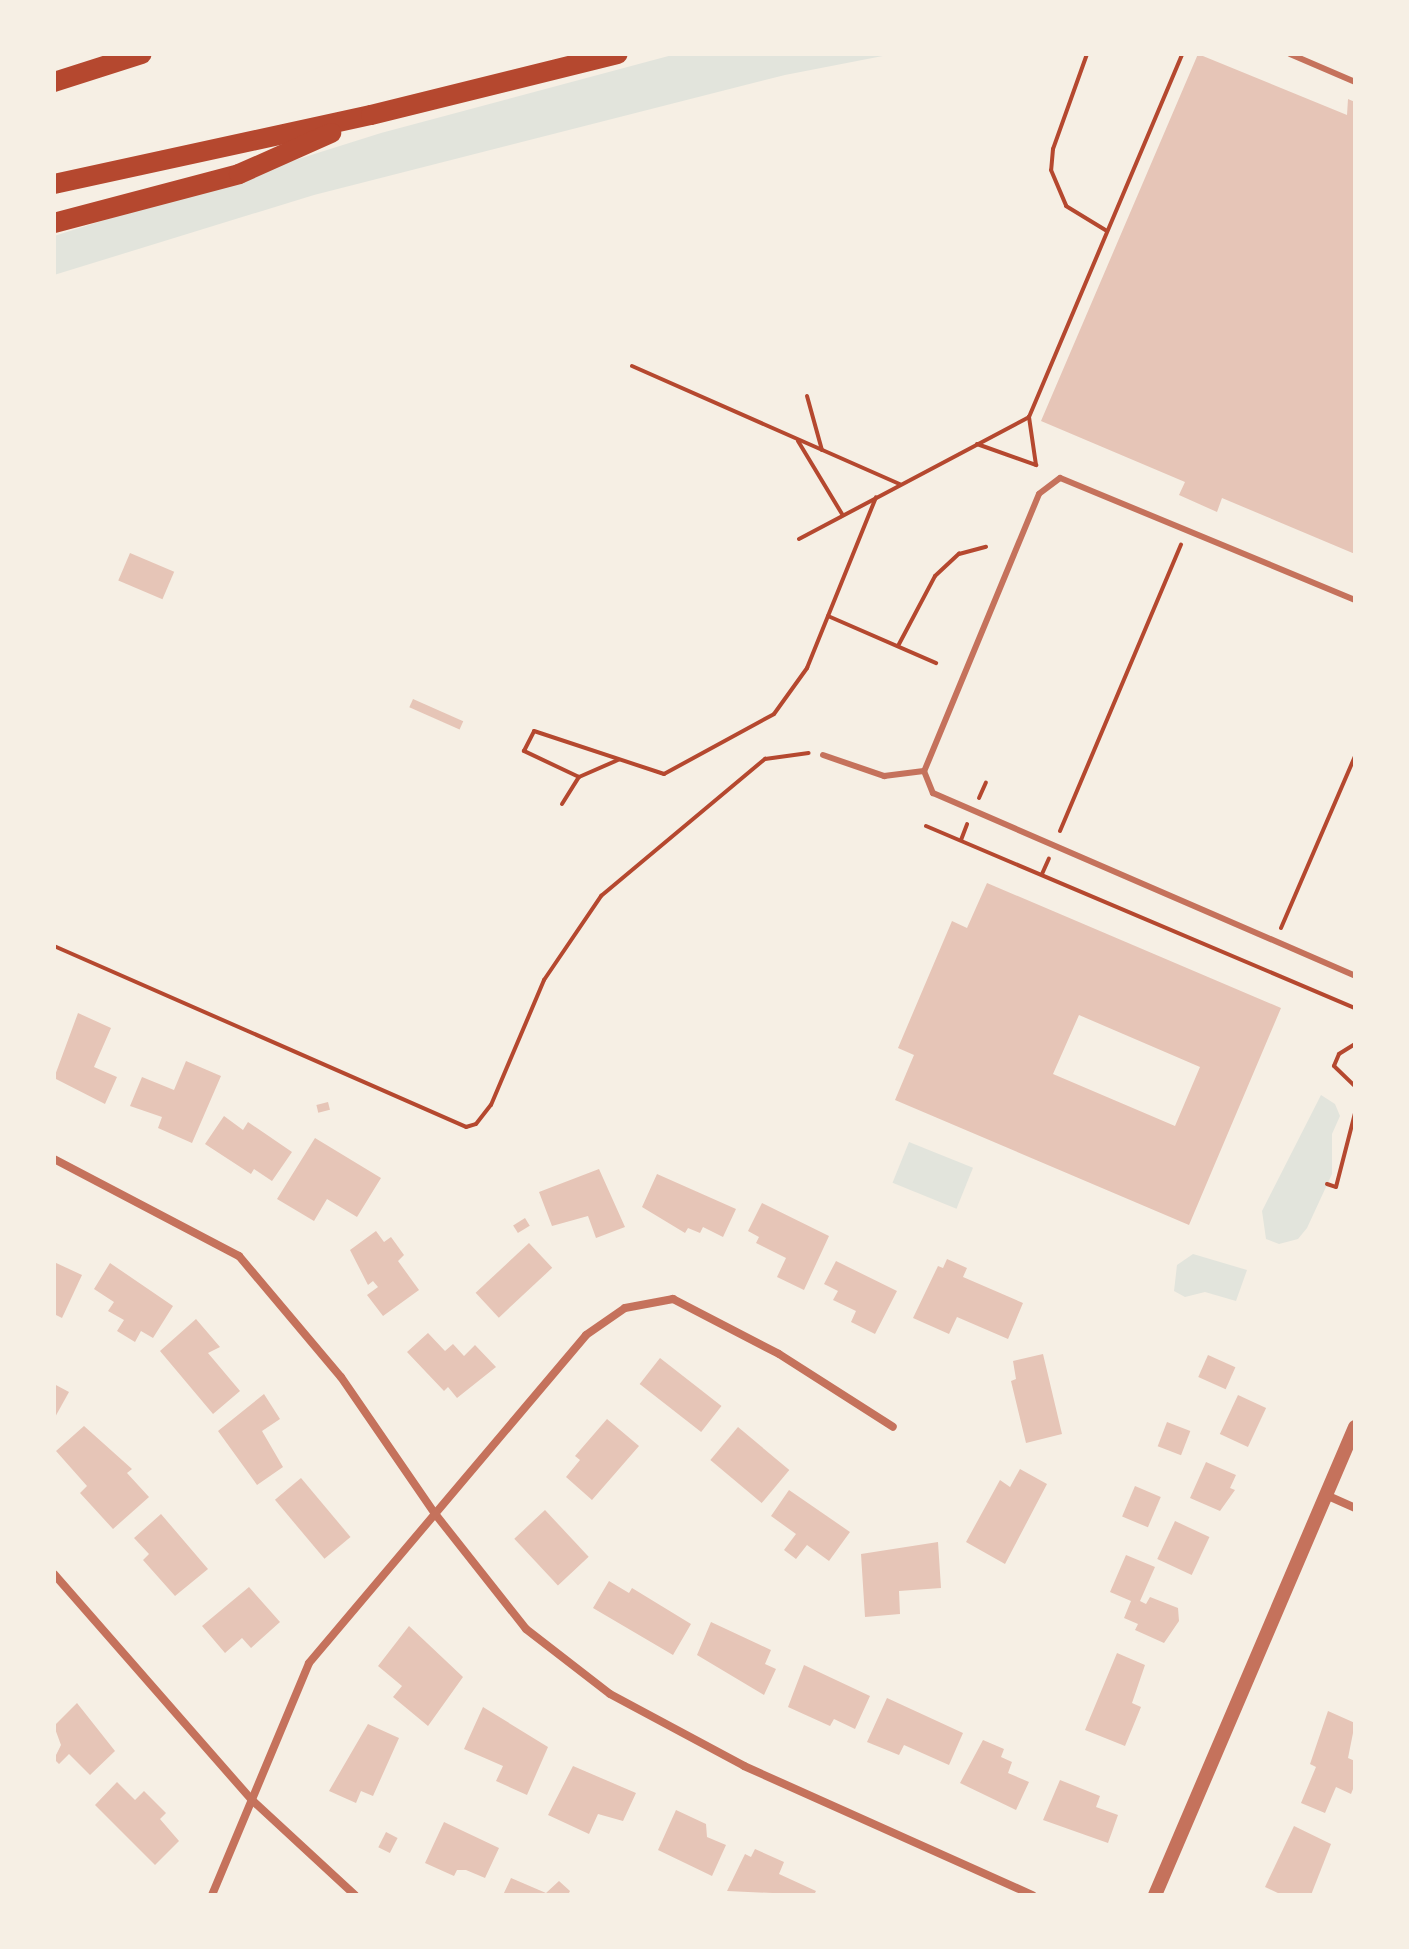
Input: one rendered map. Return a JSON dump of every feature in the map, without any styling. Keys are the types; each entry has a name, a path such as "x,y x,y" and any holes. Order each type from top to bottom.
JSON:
{"highway":[{"path":"54,82 142,54"},
{"path":"54,184 371,115 618,54"},
{"path":"54,223 239,174 371,115"}],"street":[{"path":"54,1159 239,1256 341,1377 436,1515 526,1629 610,1694 744,1766 1033,1895"},
{"path":"212,1895 309,1663 586,1335 625,1308 673,1299 779,1354 893,1427"},
{"path":"1155,1895 1355,1427"},
{"path":"1326,1495 1355,1508"},
{"path":"54,1574 253,1801 355,1895"}],"lane":[{"path":"1290,54 1355,82"},
{"path":"1355,600 1060,478 1039,494 924,771 933,793 1355,976"},
{"path":"823,755 884,776 924,771"}],"path":[{"path":"1087,54 1053,149 1051,170 1066,206 1108,231"},
{"path":"977,444 1036,465 1029,417 1182,54"},
{"path":"632,366 900,484"},
{"path":"807,396 822,450"},
{"path":"799,539 1029,417"},
{"path":"797,439 842,514"},
{"path":"579,777 524,751 534,731 664,774 774,714 807,668 876,497"},
{"path":"1042,874 1185,528"},
{"path":"898,646 935,576 959,554 986,547"},
{"path":"828,616 936,663"},
{"path":"54,946 466,1127 476,1124 491,1105 550,970 601,896 765,759 795,751 823,755"},
{"path":"1276,942 1355,756"},
{"path":"562,804 579,777 620,759"},
{"path":"926,826 1355,1008"},
{"path":"1355,1044 1339,1054 1334,1066 1355,1086"},
{"path":"1327,1184 1336,1187 1355,1113"}],"shaded area":[{"path":"676,54 893,54 785,75 314,195 54,275 54,236 381,133"},
{"path":"1321,1095 1335,1104 1340,1116 1332,1134 1332,1174 1307,1228 1298,1239 1279,1244 1266,1239 1262,1211"},
{"path":"909,1142 973,1168 956,1209 893,1183"},
{"path":"1193,1254 1247,1270 1236,1301 1205,1292 1185,1297 1174,1291 1177,1265"}],"building":[{"path":"1198,54 1347,115 1348,99 1355,102 1355,554 1222,498 1217,512 1179,495 1185,482 1041,421"},
{"path":"130,553 174,572 162,599 118,581"},
{"path":"413,699 463,721 460,730 409,707"},
{"path":"987,883 1281,1008 1189,1225 895,1100 914,1055 898,1048 952,921 967,928","holes":["1079,1015 1200,1067 1175,1126 1053,1074"]},
{"path":"78,1013 111,1028 94,1067 117,1077 105,1104 54,1078"},
{"path":"186,1061 221,1076 192,1143 158,1128 162,1117 130,1106 142,1077 174,1090"},
{"path":"328,1102 330,1110 318,1113 316,1105"},
{"path":"224,1116 243,1130 248,1122 292,1152 272,1181 254,1169 251,1174 205,1144"},
{"path":"315,1138 381,1178 357,1217 327,1199 314,1221 277,1199"},
{"path":"599,1169 625,1227 596,1238 588,1216 552,1226 539,1192"},
{"path":"657,1174 736,1209 723,1237 703,1227 700,1233 688,1228 685,1233 642,1207"},
{"path":"762,1203 829,1236 804,1290 777,1277 786,1258 756,1243 759,1237 748,1231"},
{"path":"525,1218 530,1226 518,1233 513,1225"},
{"path":"376,1231 384,1242 391,1237 404,1255 398,1261 419,1290 383,1316 367,1295 378,1287 373,1281 368,1285 350,1250"},
{"path":"529,1243 552,1268 499,1318 476,1293"},
{"path":"947,1259 967,1268 963,1277 1023,1303 1008,1339 957,1317 949,1334 913,1318 938,1266 943,1268"},
{"path":"836,1261 897,1291 875,1334 851,1322 856,1311 833,1300 838,1291 824,1284"},
{"path":"54,1262 82,1275 62,1318 54,1314"},
{"path":"110,1263 173,1306 153,1338 141,1331 135,1342 117,1331 124,1320 108,1311 114,1302 94,1289"},
{"path":"196,1319 220,1347 208,1353 240,1391 213,1414 160,1351"},
{"path":"428,1333 445,1351 453,1344 464,1356 475,1345 496,1367 457,1398 448,1387 444,1391 407,1352"},
{"path":"1043,1354 1062,1434 1026,1443 1011,1381 1016,1379 1013,1361"},
{"path":"1208,1355 1235,1367 1226,1389 1198,1377"},
{"path":"660,1358 721,1406 701,1432 640,1384"},
{"path":"54,1384 69,1392 54,1419"},
{"path":"264,1394 280,1419 262,1431 283,1467 257,1485 218,1431"},
{"path":"1238,1395 1266,1408 1248,1447 1220,1434"},
{"path":"607,1419 639,1446 592,1500 566,1477 580,1460 575,1456"},
{"path":"1167,1422 1190,1431 1181,1455 1158,1446"},
{"path":"84,1426 132,1469 127,1473 149,1497 113,1529 80,1493 87,1486 56,1451"},
{"path":"738,1427 789,1470 762,1503 710,1460"},
{"path":"1206,1462 1236,1475 1230,1488 1235,1490 1220,1511 1190,1498"},
{"path":"1020,1469 1047,1484 1005,1564 966,1542 1000,1480 1010,1487"},
{"path":"301,1478 350,1537 324,1559 275,1500"},
{"path":"1135,1486 1161,1497 1148,1527 1122,1516"},
{"path":"789,1490 850,1532 829,1561 807,1545 796,1559 784,1550 796,1534 771,1516"},
{"path":"545,1510 589,1557 558,1585 514,1539"},
{"path":"161,1514 208,1569 175,1596 143,1560 149,1554 134,1538"},
{"path":"1175,1521 1209,1537 1192,1575 1157,1559"},
{"path":"938,1542 941,1588 899,1591 900,1614 865,1617 861,1554"},
{"path":"1126,1555 1155,1567 1140,1601 1146,1604 1150,1597 1178,1608 1179,1621 1164,1643 1135,1630 1138,1624 1124,1618 1131,1601 1110,1592"},
{"path":"609,1581 629,1593 632,1588 691,1624 673,1655 593,1608"},
{"path":"249,1587 280,1622 251,1648 242,1638 225,1653 202,1626"},
{"path":"711,1622 771,1650 765,1664 776,1669 764,1695 697,1655"},
{"path":"409,1626 463,1677 428,1726 393,1697 402,1686 378,1666"},
{"path":"1117,1653 1145,1665 1132,1703 1141,1707 1125,1746 1085,1730"},
{"path":"804,1665 870,1696 855,1729 834,1719 830,1726 788,1707"},
{"path":"887,1698 963,1733 949,1765 904,1745 899,1755 867,1742"},
{"path":"77,1703 115,1751 90,1775 69,1754 59,1764 54,1759 61,1745 54,1726"},
{"path":"483,1707 548,1747 527,1795 496,1781 503,1766 464,1749"},
{"path":"1328,1711 1355,1723 1348,1758 1355,1761 1355,1784 1351,1794 1336,1787 1325,1813 1301,1803 1316,1767 1310,1764"},
{"path":"368,1724 399,1738 373,1796 361,1791 356,1803 329,1791"},
{"path":"983,1740 1004,1749 1001,1757 1012,1762 1008,1773 1029,1782 1016,1810 960,1783"},
{"path":"573,1766 636,1793 623,1821 598,1814 589,1834 548,1815"},
{"path":"1060,1780 1100,1796 1096,1807 1118,1815 1108,1843 1043,1820"},
{"path":"117,1782 135,1800 144,1791 166,1813 160,1819 179,1841 155,1865 95,1805"},
{"path":"676,1810 706,1824 707,1837 726,1845 712,1876 658,1850"},
{"path":"444,1822 499,1848 485,1878 466,1870 457,1870 454,1876 425,1863"},
{"path":"1294,1826 1331,1844 1311,1895 1282,1895 1265,1887"},
{"path":"386,1832 398,1838 390,1853 378,1847"},
{"path":"755,1849 784,1862 779,1874 816,1891 814,1895 727,1891 745,1854 751,1857"},
{"path":"511,1878 546,1893 559,1881 570,1891 568,1895 503,1895"}]}
